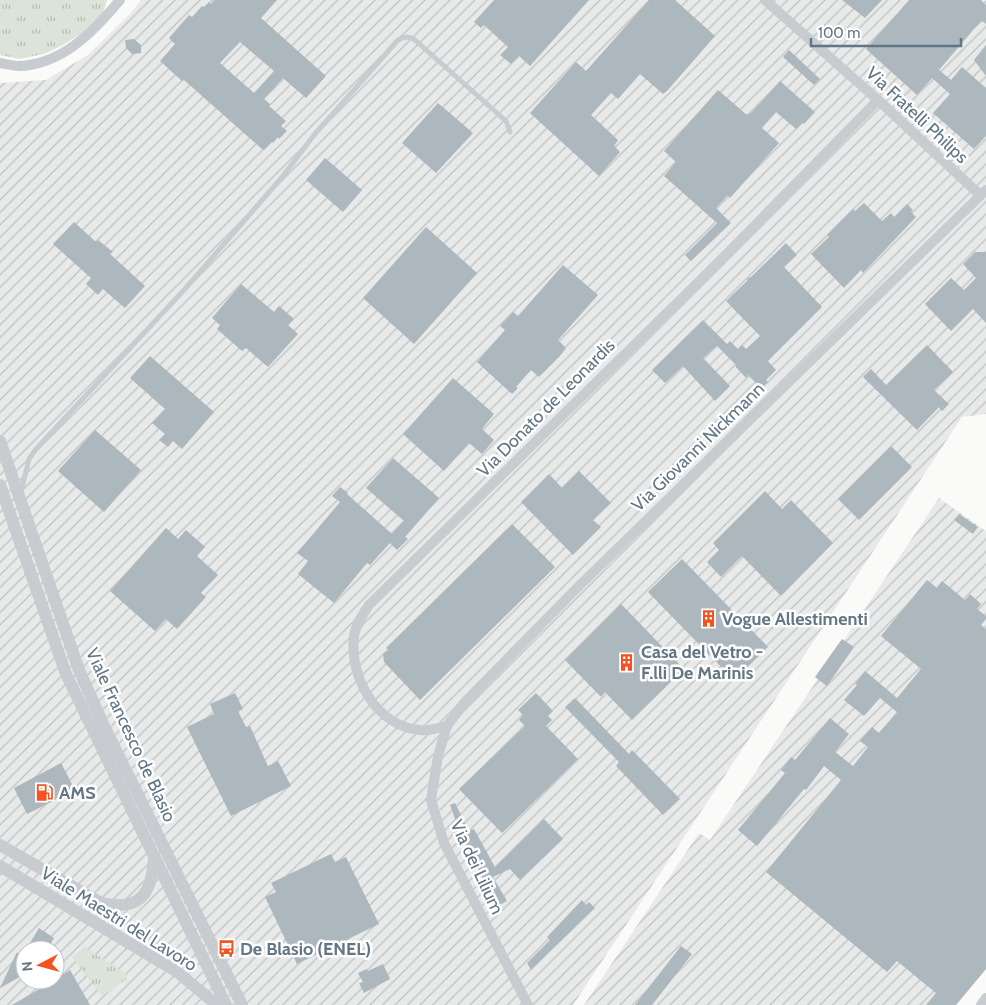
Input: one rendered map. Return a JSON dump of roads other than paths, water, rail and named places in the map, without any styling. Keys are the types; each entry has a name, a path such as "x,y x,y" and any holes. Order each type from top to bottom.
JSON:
{"street":[{"path":"0,63 19,66 48,61 78,44 107,16 120,0"},
{"name":"Via Fratelli Philips","path":"765,0 983,192"},
{"name":"Via Donato de Leonardis","path":"445,730 407,728 384,716 375,707 358,675 354,650 354,635 359,620 369,605 723,258 878,100"},
{"name":"Via Giovanni Nickmann","path":"445,730 464,703 580,585 983,192"},
{"name":"Viale Francesco de Blasio","path":"0,442 79,670 104,726 242,1005"},
{"name":"Viale Francesco de Blasio","path":"0,485 66,674 226,1005"},
{"name":"Via dei Lilium","path":"445,730 430,800 444,843 528,1005"},
{"name":"Viale Maestri del Lavoro","path":"0,845 101,903 116,906 130,904 142,898 153,874 154,857"},
{"name":"Viale Maestri del Lavoro","path":"0,866 176,971 217,1005"},
{"path":"981,1005 986,998"}],"lane":[{"path":"20,500 24,476 36,449 185,289 398,40 405,36 415,40 506,121 510,132"}],"place":[{"name":"Vogue Allestimenti","path":"708,619"},
{"name":"Casa del Vetro - F.lli De Marinis","path":"627,662"},
{"name":"AMS","path":"45,793"},
{"name":"De Blasio (ENEL)","path":"226,949"}]}
